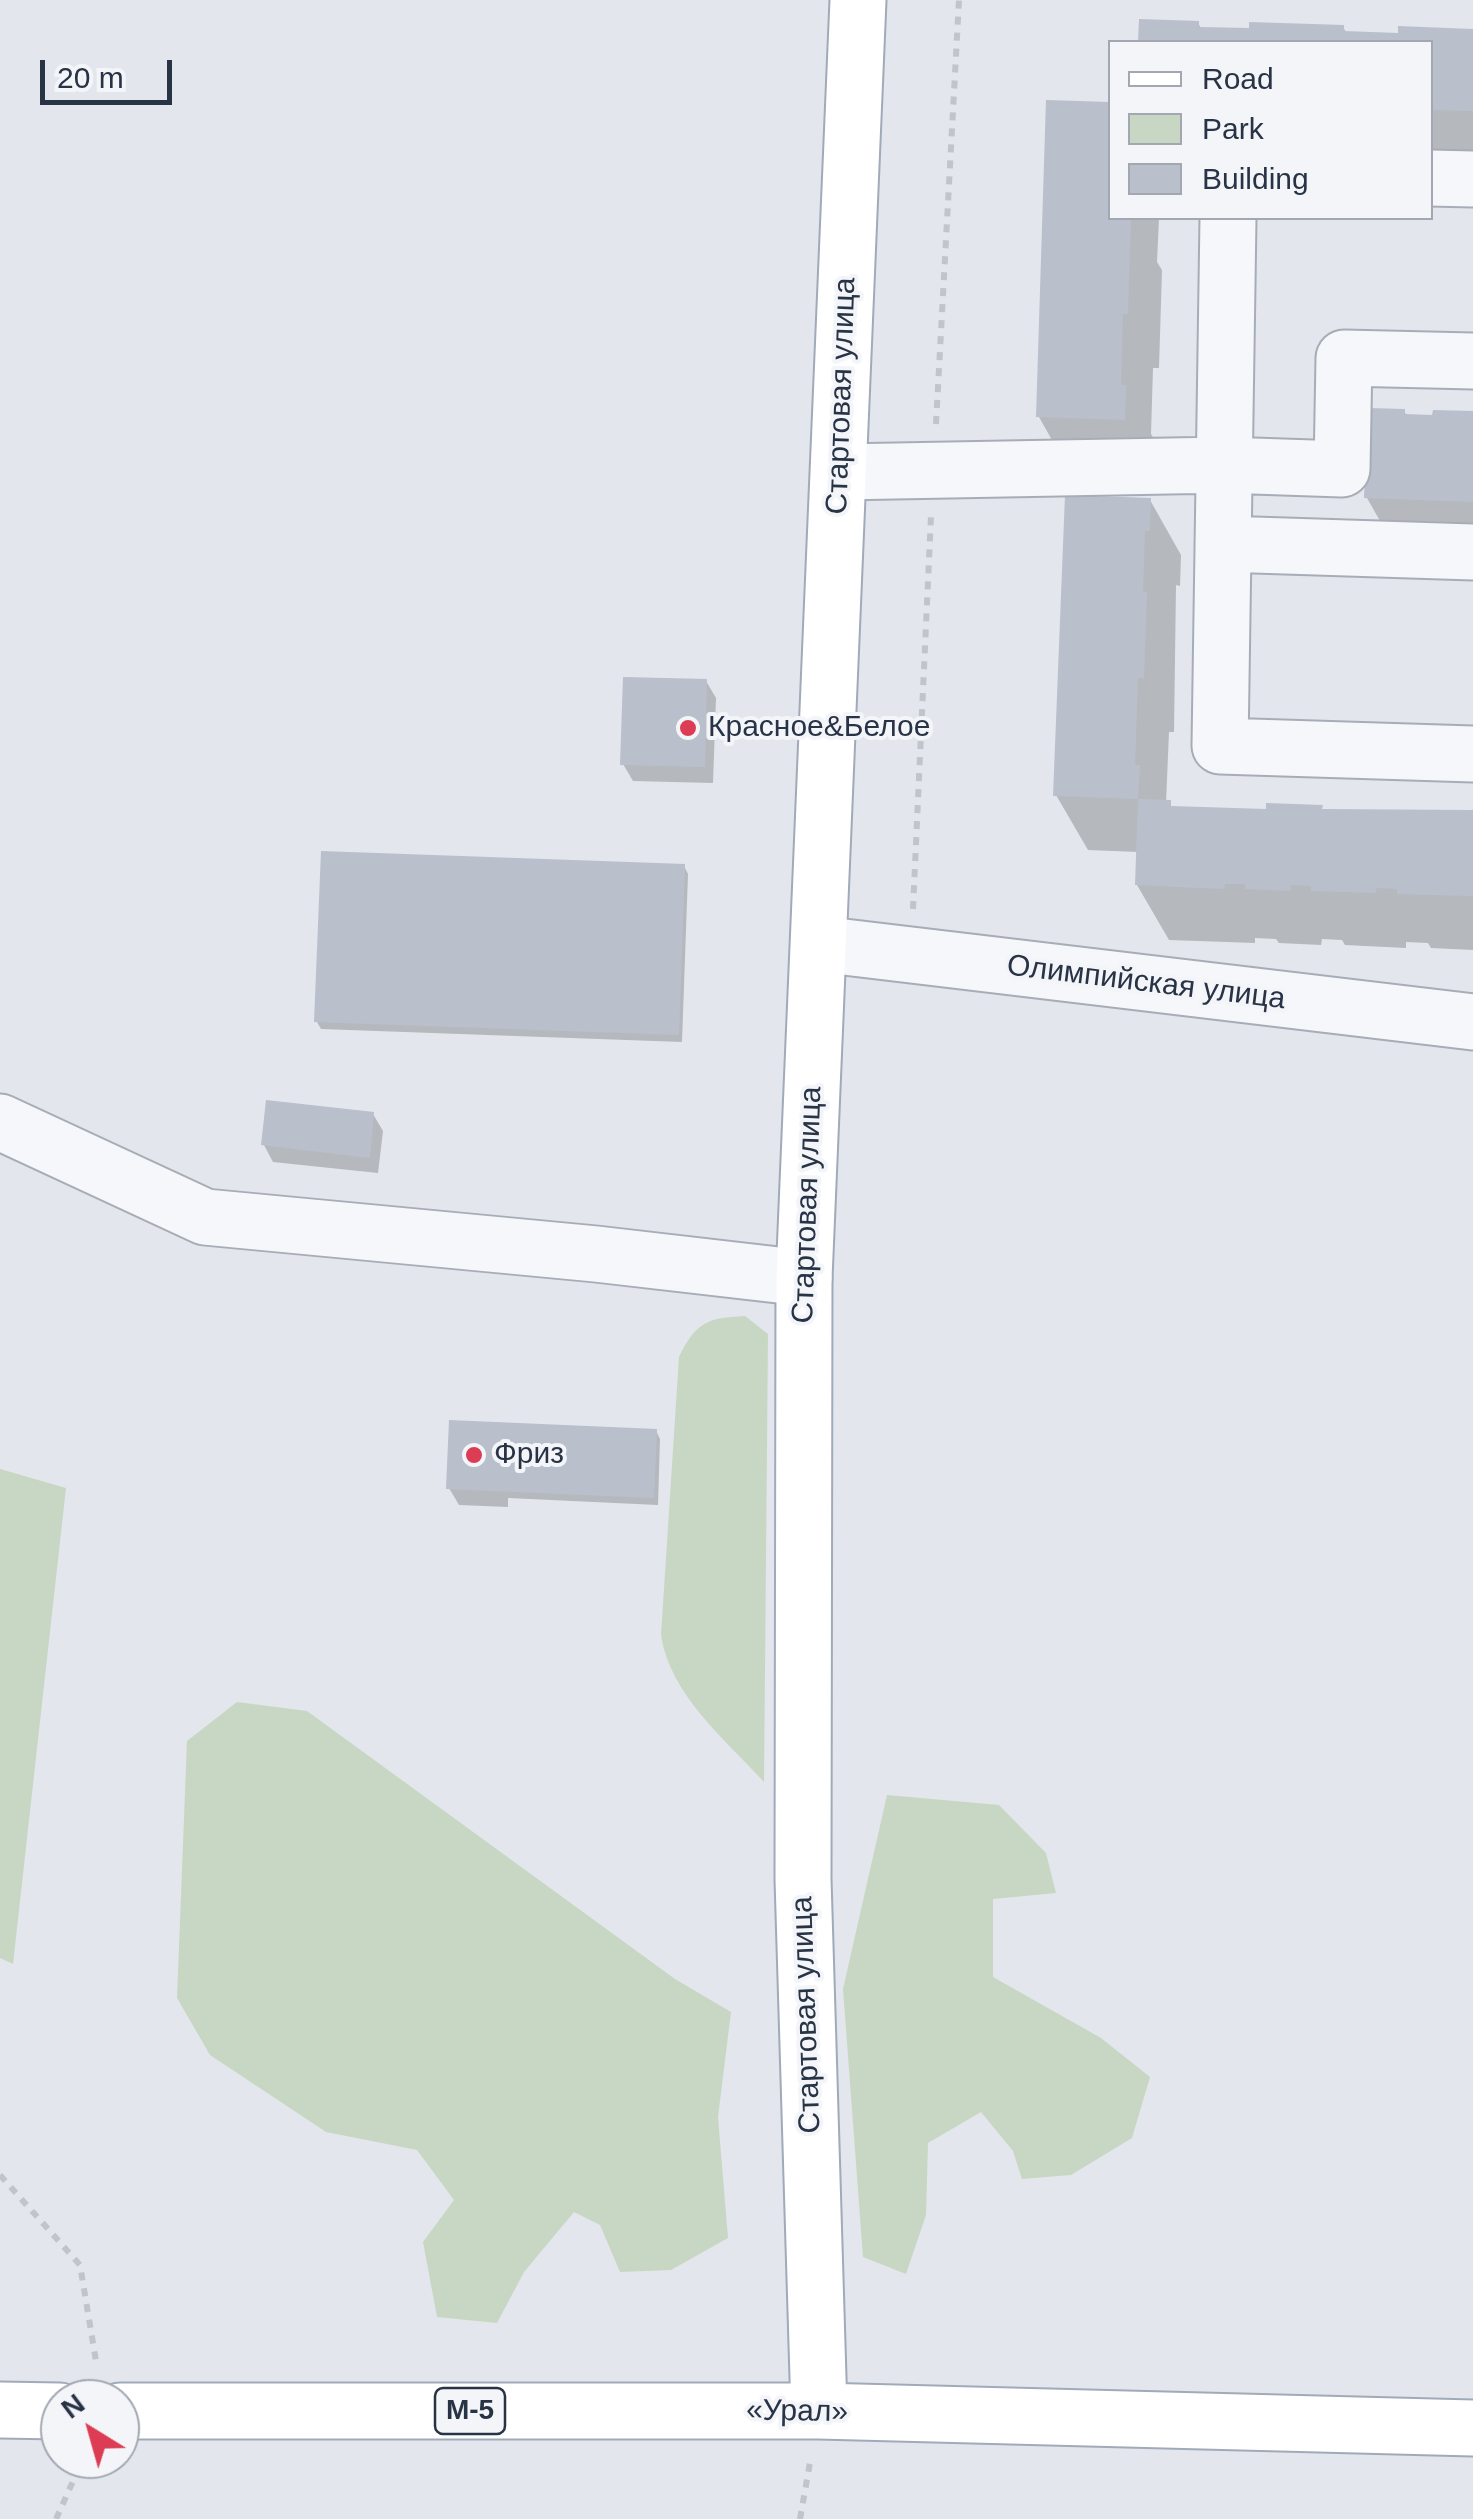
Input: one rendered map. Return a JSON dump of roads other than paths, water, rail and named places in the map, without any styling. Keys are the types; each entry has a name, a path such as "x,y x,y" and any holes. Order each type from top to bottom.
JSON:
{"main road":[{"name":"Стартовая улица","path":"819,2412 803,1879 804,1278 858,0"},
{"name":"«Урал»","path":"140,2401 1473,2428"},
{"name":"«Урал»","path":"0,2410 40,2406"}],"street":[{"path":"1433,178 1473,179"},
{"path":"1228,220 1220,746 1473,754"},
{"path":"840,472 1224,465 1342,468 1344,358 1473,361"},
{"path":"1223,544 1473,552"},
{"name":"Олимпийская улица","path":"819,944 1473,1022"},
{"path":"0,1122 205,1217 804,1278"}],"place":[{"name":"Красное&Белое","path":"688,728"},
{"name":"Фриз","path":"474,1455"}]}
